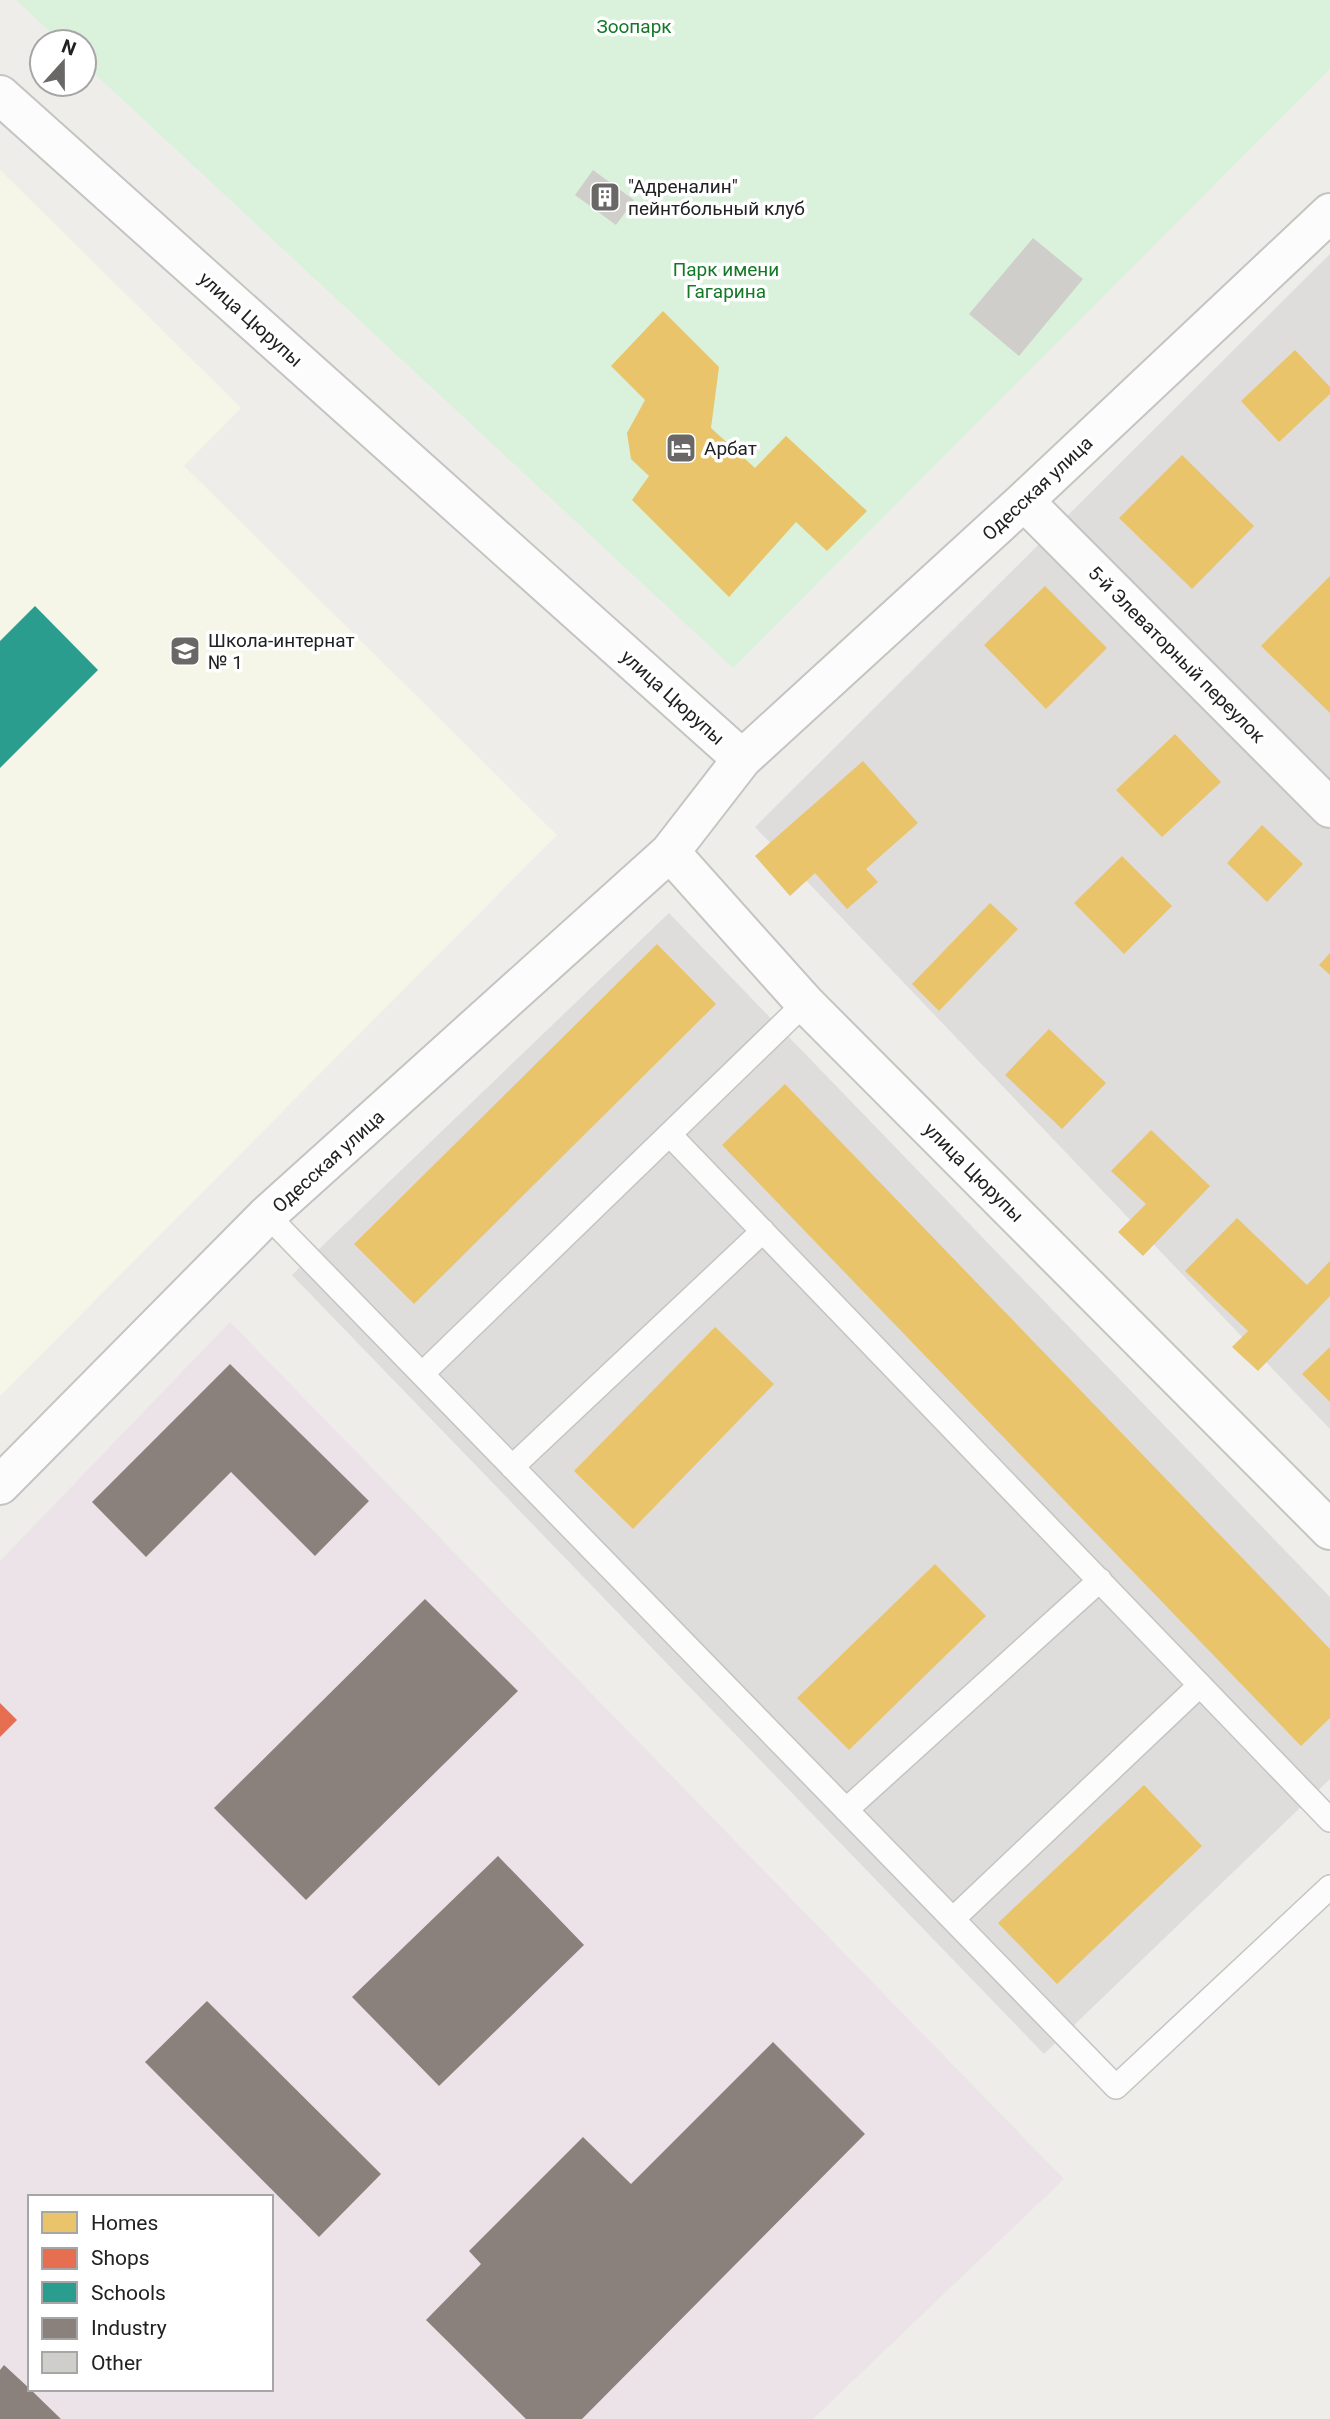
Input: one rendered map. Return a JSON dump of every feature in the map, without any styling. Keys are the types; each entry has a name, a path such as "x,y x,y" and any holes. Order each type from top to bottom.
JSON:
{"street":[{"name":"улица Цюрупы","path":"0,95 742,759 670,852 805,1003 1330,1530"},
{"name":"Одесская улица","path":"742,759 1024,501 1330,213"},
{"name":"5-й Элеваторный переулок","path":"1024,501 1330,808"},
{"name":"Одесская улица","path":"0,1485 267,1215 670,852"}],"lane":[{"path":"422,1374 805,1003"},
{"path":"670,1135 1330,1820"},
{"path":"267,1215 1116,2087 1330,1887"},
{"path":"512,1467 763,1231"},
{"path":"846,1810 1100,1580"},
{"path":"953,1919 1200,1685"}],"shaded area":[{"name":"Школа-интернат № 1","path":"0,170 241,408 184,466 557,835 0,1396"},
{"path":"1330,254 1330,1429 755,827"},
{"path":"669,913 1330,1597 1330,1779 1044,2054 292,1275"},
{"path":"230,1322 1064,2179 813,2419 0,2419 0,1561"}],"green space":[{"name":"Парк имени Гагарина","path":"16,0 1330,0 1330,69 733,668 98,77 98,28 46,28"}],"building: Homes":[{"name":"Арбат","path":"663,311 719,367 711,428 755,468 786,436 867,511 827,551 796,522 729,597 632,500 649,476 631,459 627,433 645,400 611,366"},
{"path":"1295,350 1330,387 1330,394 1279,442 1241,401"},
{"path":"1182,455 1254,526 1192,589 1119,518"},
{"path":"1330,576 1330,713 1261,646"},
{"path":"1045,586 1107,648 1046,709 984,645"},
{"path":"1175,734 1221,782 1162,837 1116,790"},
{"path":"863,761 918,823 866,869 878,882 847,909 815,873 790,896 755,856"},
{"path":"1262,825 1303,864 1267,902 1227,863"},
{"path":"1122,856 1172,906 1124,954 1074,903"},
{"path":"990,903 1018,929 939,1011 912,984"},
{"path":"657,944 716,1004 414,1304 354,1244"},
{"path":"1330,953 1330,975 1319,965"},
{"path":"1049,1029 1106,1083 1062,1129 1005,1075"},
{"path":"785,1084 1330,1649 1330,1718 1301,1746 722,1145"},
{"path":"1151,1130 1210,1186 1143,1256 1118,1232 1146,1204 1111,1171"},
{"path":"1237,1218 1307,1285 1330,1261 1330,1296 1258,1371 1232,1347 1248,1331 1185,1271"},
{"path":"715,1327 774,1384 633,1529 574,1471"},
{"path":"1330,1347 1330,1402 1302,1374"},
{"path":"935,1564 986,1616 849,1750 797,1698"},
{"path":"1144,1785 1202,1846 1057,1984 998,1923"}],"building: Shops":[{"path":"0,1703 17,1720 0,1737"}],"building: Schools":[{"path":"35,606 98,670 0,768 0,641"}],"building: Industry":[{"path":"230,1364 369,1501 315,1556 231,1472 146,1557 92,1502"},
{"path":"425,1599 518,1691 306,1900 214,1808"},
{"path":"498,1856 584,1945 439,2086 352,1997"},
{"path":"207,2001 381,2174 319,2237 145,2062"},
{"path":"773,2042 865,2134 582,2419 526,2419 426,2320 481,2264 469,2251 583,2137 631,2184"},
{"path":"4,2365 28,2388 28,2391 31,2391 61,2419 0,2419 0,2370"}],"building: Other":[{"name":"\"Адреналин\" пейнтбольный клуб","path":"593,170 634,200 616,225 575,195"},
{"path":"1033,238 1083,279 1019,356 969,314"}],"place":[{"name":"\"Адреналин\" пейнтбольный клуб","path":"605,197"},
{"name":"Арбат","path":"681,448"},
{"name":"Школа-интернат № 1","path":"185,651"}],"park label":[{"name":"Зоопарк","path":"634,26"}]}
